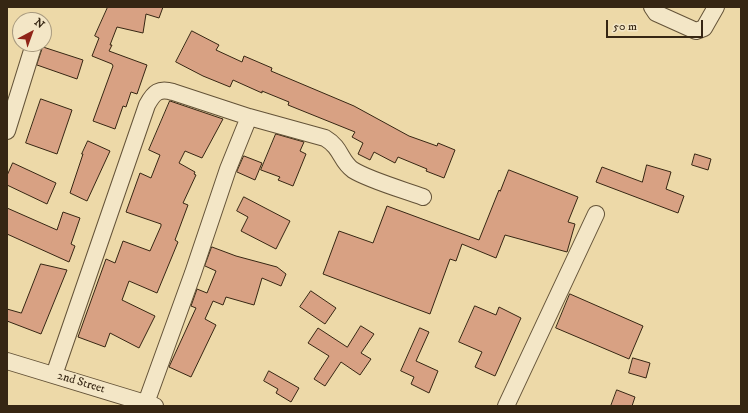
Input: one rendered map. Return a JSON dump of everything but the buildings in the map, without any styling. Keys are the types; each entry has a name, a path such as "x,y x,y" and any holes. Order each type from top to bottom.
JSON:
{"street":[{"path":"652,7 656,14 696,31 704,28 716,7"},
{"path":"7,132 32,52"},
{"path":"54,375 112,203 151,97 158,91 164,89 249,117 325,138 334,143 344,161 354,171 423,197"},
{"path":"150,404 228,169 249,117"},
{"path":"506,406 596,214"},
{"name":"2nd Street","path":"7,361 150,404"}]}
